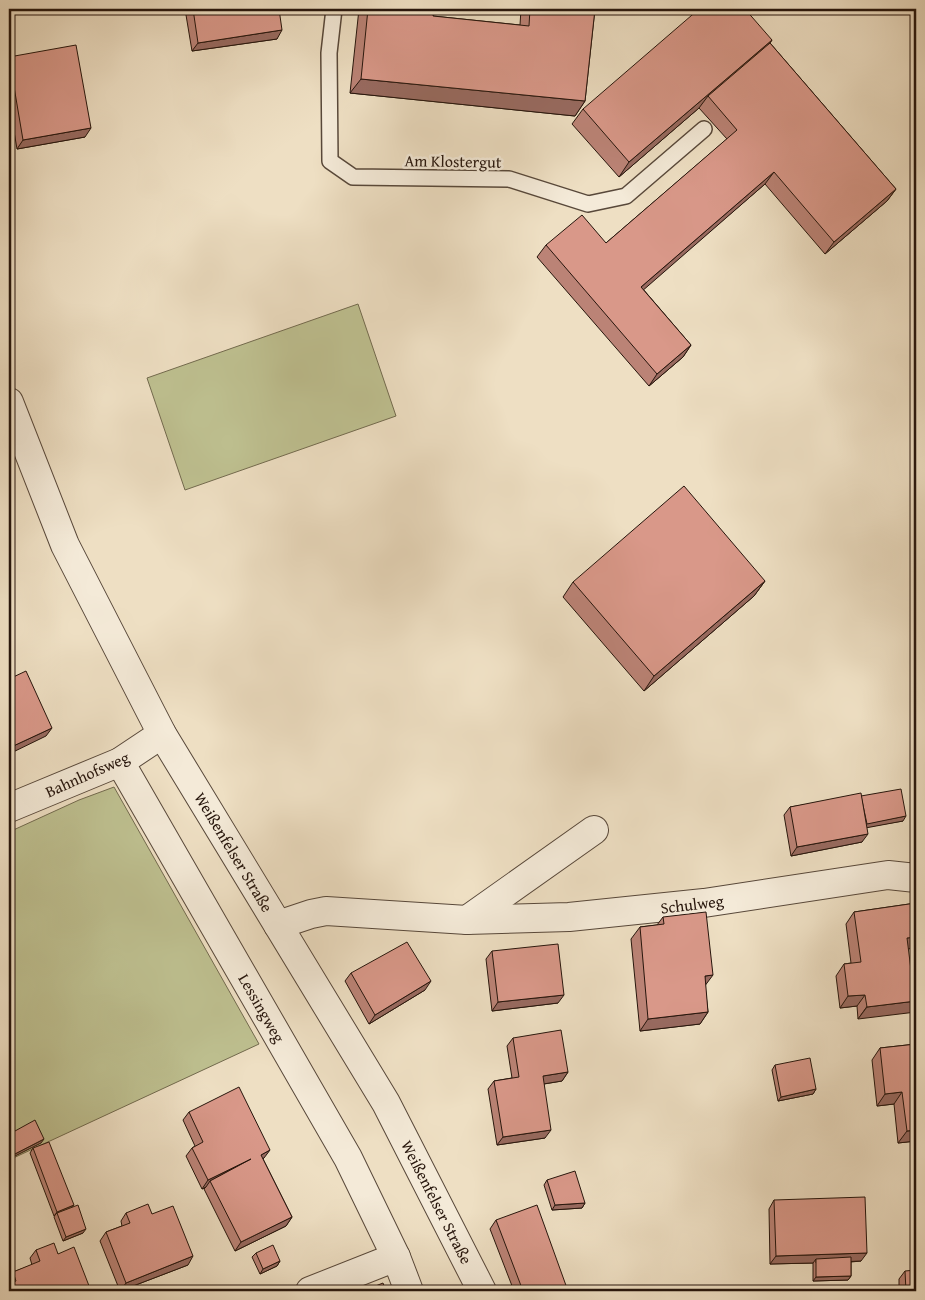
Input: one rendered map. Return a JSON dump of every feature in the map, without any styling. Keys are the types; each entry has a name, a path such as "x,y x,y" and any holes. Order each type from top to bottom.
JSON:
{"street":[{"name":"Weißenfelser Straße","path":"9,402 65,545 162,734 386,1103 482,1291"},
{"name":"Bahnhofsweg","path":"9,808 120,762 162,734"},
{"name":"Lessingweg","path":"120,762 348,1158 396,1257 409,1291"},
{"path":"467,920 594,830"},
{"name":"Schulweg","path":"278,925 326,911 467,920 569,917 704,903 888,875 916,878"},
{"path":"310,1291 396,1257"}],"lane":[{"name":"Am Klostergut","path":"334,9 329,53 330,161 354,177 509,179 588,204 626,196 704,129"}],"green space":[{"path":"358,304 396,416 185,490 147,378"},
{"path":"114,787 259,1044 9,1160 9,832 79,800"}],"building":[{"path":"193,9 279,9 282,30 198,43"},
{"path":"368,9 434,9 433,16 529,26 530,9 595,9 585,101 361,79"},
{"path":"699,9 745,9 772,40 629,162 583,109"},
{"path":"770,43 896,189 834,242 774,172 641,287 691,345 657,374 546,245 582,215 606,243 737,130 708,96"},
{"path":"76,45 91,128 23,140 9,57"},
{"path":"684,486 765,581 654,676 573,582"},
{"path":"26,671 52,728 9,748 9,679"},
{"path":"901,789 906,816 867,824 861,796"},
{"path":"861,793 868,834 797,847 790,807"},
{"path":"916,903 916,937 907,938 911,970 916,970 916,1001 867,1007 865,995 848,996 844,964 861,962 854,912"},
{"path":"706,912 713,975 705,976 708,1012 648,1019 640,927 664,924 663,917"},
{"path":"407,942 431,981 375,1015 351,973"},
{"path":"558,944 564,995 498,1002 492,951"},
{"path":"561,1030 568,1072 543,1076 551,1130 503,1137 494,1081 519,1077 513,1038"},
{"path":"916,1044 916,1130 907,1131 902,1092 885,1094 880,1048"},
{"path":"810,1058 816,1089 781,1097 775,1065"},
{"path":"239,1087 270,1150 261,1155 292,1217 241,1242 210,1181 251,1159 208,1180 192,1148 203,1142 189,1112"},
{"path":"35,1120 44,1139 9,1157 9,1128 13,1126 15,1131"},
{"path":"49,1142 74,1205 57,1212 33,1148"},
{"path":"575,1171 585,1203 555,1205 547,1180"},
{"path":"865,1197 867,1253 776,1256 774,1200"},
{"path":"148,1204 152,1214 173,1206 193,1256 126,1283 106,1232 130,1223 126,1213"},
{"path":"78,1205 86,1229 66,1237 57,1213"},
{"path":"537,1205 568,1291 523,1291 496,1220"},
{"path":"54,1243 58,1254 74,1247 91,1291 9,1291 9,1284 16,1281 13,1272 40,1261 36,1250"},
{"path":"273,1245 280,1261 263,1269 256,1253"},
{"path":"851,1257 851,1276 816,1277 816,1259"},
{"path":"916,1270 916,1291 906,1291 905,1271"},
{"path":"383,1283 386,1291 363,1291"}]}
